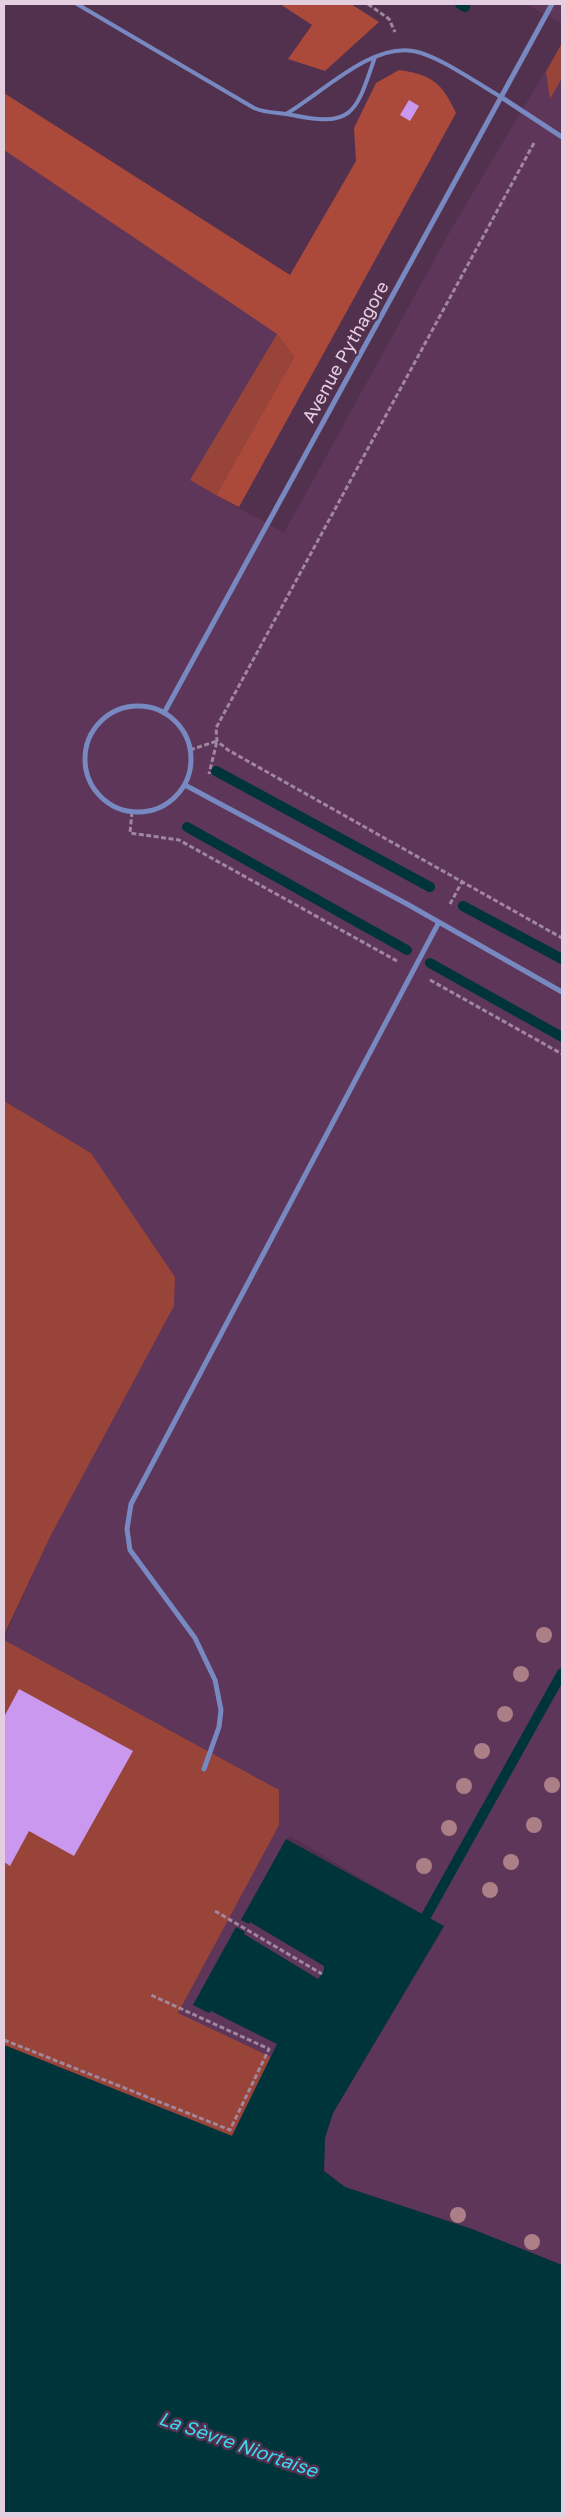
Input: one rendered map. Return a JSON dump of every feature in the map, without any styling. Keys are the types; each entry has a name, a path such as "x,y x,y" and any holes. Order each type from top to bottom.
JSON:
{"street":[{"name":"Avenue Pythagore","path":"164,713 552,4"},
{"path":"501,97 562,138"},
{"path":"131,706 148,707 164,713 176,722 185,735 190,750 190,767 185,785 175,797 162,806 148,812 132,812 115,808 101,798 90,785 85,768 85,751 95,728 115,711 131,706"},
{"path":"185,785 440,922 562,992"},
{"path":"204,1769 219,1727 220,1710 215,1680 195,1638 130,1550 127,1529 131,1504 440,922"}],"lane":[{"path":"77,4 254,108 275,115 286,114 317,120 341,118 354,108 361,97 375,57"},
{"path":"286,114 356,66 375,57 398,50 414,51 430,57 501,97"}],"path":[{"path":"368,4 389,19 395,30 398,50"},
{"path":"205,795 217,741 216,728 544,125"},
{"path":"190,750 217,741"},
{"path":"217,741 228,750 562,938"},
{"path":"132,812 130,833 179,840 562,1054"},
{"path":"440,922 462,882"},
{"path":"215,1911 322,1974"},
{"path":"4,2040 230,2130 270,2049 151,1995"}],"shaded area":[{"path":"280,4 351,4 379,22 325,71 288,59 312,25"},
{"path":"525,4 562,4 562,23"},
{"path":"562,43 562,2265 472,2229 345,2187 324,2171 325,2138 333,2113 444,1927 290,1836 286,1840 250,1922 324,1966 324,1970 318,1980 243,1934 210,2013 211,2011 277,2044 232,2136 4,2044 4,1638 51,1535 174,1306 175,1277 91,1153 4,1101 4,150 277,334 294,357 216,495 284,533 448,235"},
{"path":"562,43 562,78 550,99 546,72"},
{"path":"399,70 420,75 435,82 446,94 456,113 239,507 216,495 294,357 277,334 4,150 4,93 290,275 356,161 354,128 376,83"},
{"path":"277,334 294,357 216,495 190,480"},
{"path":"4,1101 91,1153 175,1277 174,1306 51,1535 4,1635"},
{"path":"4,1640 279,1790 279,1825 178,2013 271,2057 232,2136 4,2045"}],"water":[{"name":"La Sèvre Niortaise","path":"286,1839 444,1926 333,2113 325,2138 324,2171 345,2187 472,2229 562,2265 562,2513 4,2513 4,2045 232,2136 277,2044 211,2011 209,2013 193,2005 236,1927 245,1932 244,1934 318,1979 324,1970 324,1966 250,1922 249,1924 241,1920"}],"building":[{"path":"409,100 419,106 410,121 400,115"},
{"path":"19,1689 133,1751 74,1856 29,1831 10,1866 4,1862 4,1717"}],"waterway":[{"path":"460,4 465,7"},
{"path":"216,771 430,887"},
{"path":"187,827 407,950"},
{"path":"463,906 562,959"},
{"path":"430,963 562,1037"},
{"path":"420,1927 562,1673"}]}
